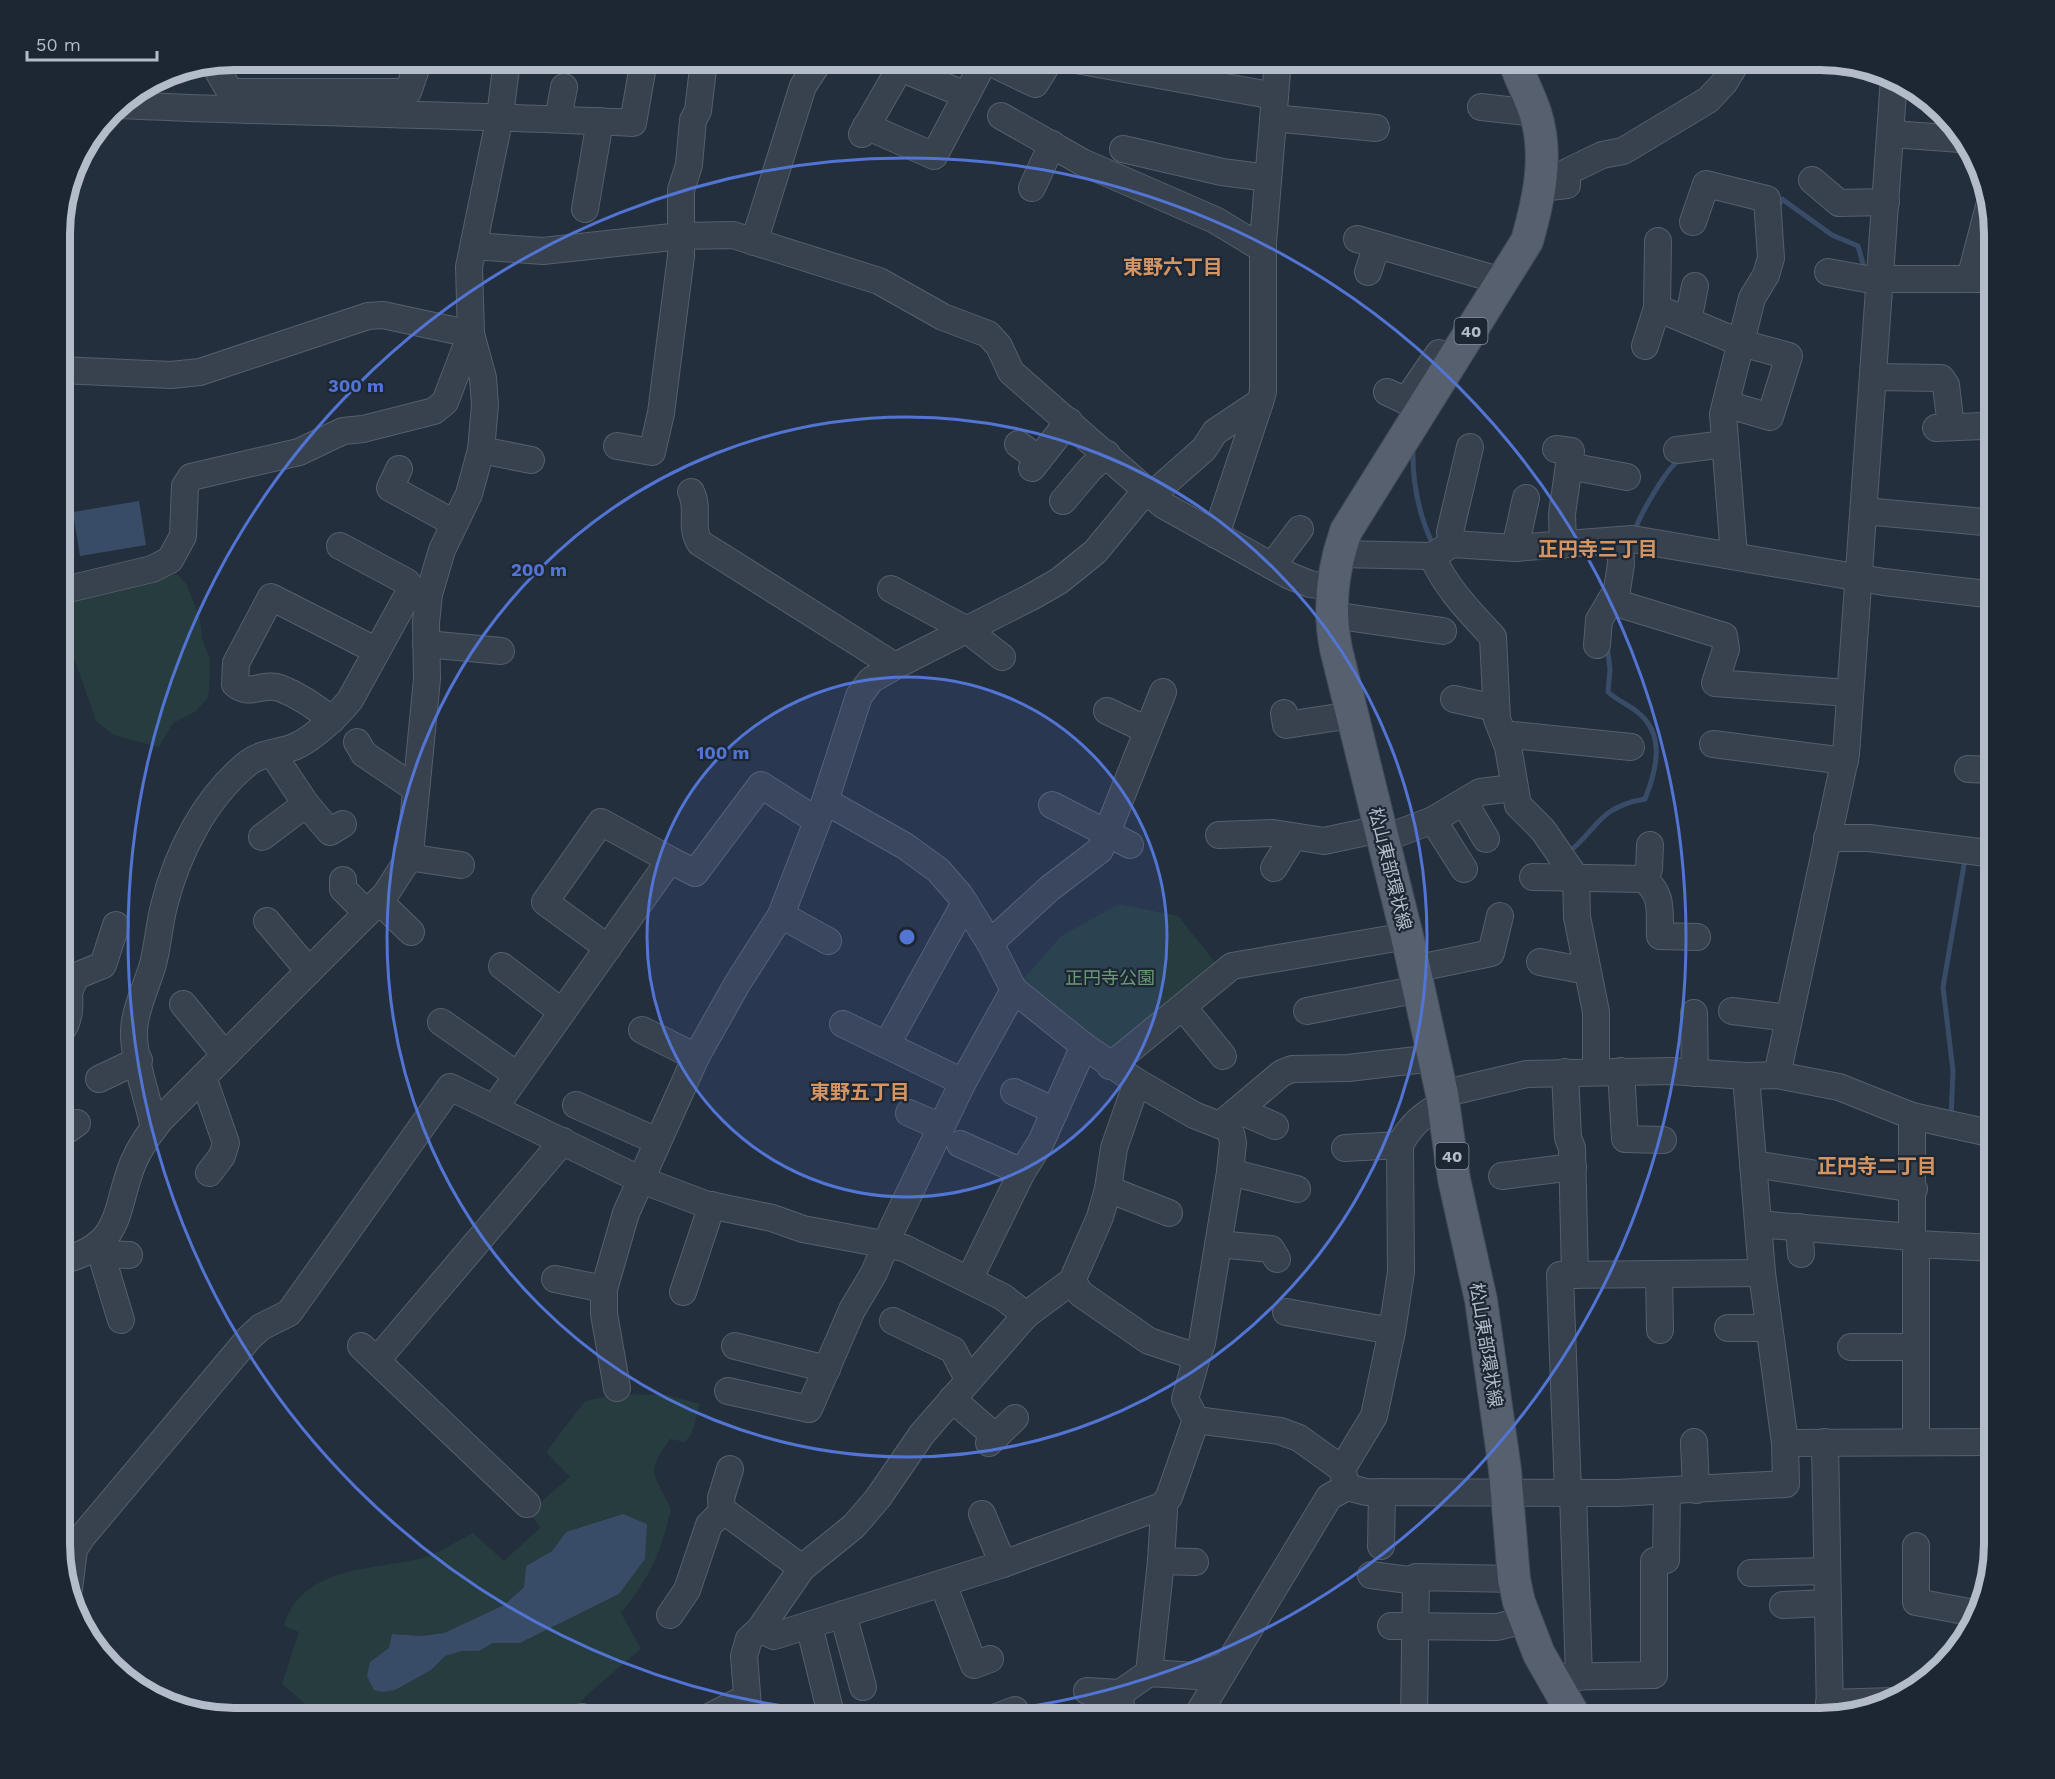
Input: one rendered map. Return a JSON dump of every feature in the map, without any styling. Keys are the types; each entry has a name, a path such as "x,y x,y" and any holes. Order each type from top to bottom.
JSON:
{"main road":[{"name":"松山東部環状線","path":"1518,70 1535,113 1540,139 1541,188 1527,241 1346,531 1338,554 1332,601 1336,649 1407,936 1443,1099 1454,1179 1481,1300 1508,1494 1514,1579 1525,1620 1566,1677 1573,1708"}],"street":[{"path":"218,71 230,92 408,92 416,70"},
{"path":"99,1249 119,1215 132,1164 154,1128 373,907 396,880 407,857 427,679 422,593 470,494 482,450 485,405 483,378 471,334 468,283 475,227 500,116 506,70"},
{"path":"133,106 267,112 500,116 633,123 642,70"},
{"path":"617,446 652,452 661,413 656,376 668,293 681,236 681,190 690,165 693,120 698,111 697,70"},
{"path":"754,242 803,86 813,70"},
{"path":"899,70 864,130 934,156 980,70"},
{"path":"905,70 966,95"},
{"path":"1006,70 1035,84 1044,70"},
{"path":"1118,70 1274,107 1376,128"},
{"path":"1216,535 1263,392 1263,249 1277,70"},
{"path":"1541,188 1567,185 1567,172 1602,155 1623,151 1708,100 1724,83 1732,70"},
{"path":"558,119 564,87"},
{"path":"1777,1076 1845,761 1894,87"},
{"path":"1481,106 1535,113"},
{"path":"1001,116 1082,162 1215,220 1263,249"},
{"path":"585,208 600,121"},
{"path":"1892,134 1954,138"},
{"path":"1032,188 1052,144"},
{"path":"1123,150 1222,172 1268,178"},
{"path":"1812,180 1839,203 1886,202"},
{"path":"1693,222 1706,184 1767,199 1771,258 1766,275 1752,298 1723,414 1734,556"},
{"path":"1970,279 1984,227"},
{"path":"474,246 543,252 681,236 733,235 879,281 922,307 988,334 999,346 1011,372 1163,505 1272,566 1310,584 1332,601 1443,631"},
{"path":"1645,346 1656,308 1658,241"},
{"path":"1368,272 1367,242 1502,281"},
{"path":"1827,272 1880,280 1984,279"},
{"path":"1688,321 1695,285"},
{"path":"1656,308 1741,343 1789,356 1770,417 1726,404"},
{"path":"71,370 171,375 200,372 368,316 383,315 471,334"},
{"path":"71,588 152,569 170,560 183,536 185,486 191,477 299,452 343,431 363,429 434,411 445,402 471,334"},
{"path":"1387,392 1406,401 1439,353 1453,360"},
{"path":"1874,377 1941,378 1946,385 1944,427 1983,426"},
{"path":"617,1388 604,1314 604,1289 612,1257 639,1179 696,1057 737,984 781,915 820,811 859,696 871,680 895,666 1059,581 1095,552 1138,500 1161,487 1204,449 1215,432 1260,402"},
{"path":"1018,444 1036,464 1069,421"},
{"path":"1677,450 1725,444"},
{"path":"1470,447 1450,532 1442,550 1439,571 1470,615 1493,637 1495,708 1508,747 1513,788 1522,813 1543,830 1576,878 1577,917 1625,1139 1637,1147 1663,1140"},
{"path":"482,450 531,460"},
{"path":"1063,501 1090,469 1107,454"},
{"path":"1563,545 1563,458 1627,477"},
{"path":"399,469 390,488 454,523"},
{"path":"691,492 697,504 694,530 700,543 895,666"},
{"path":"1515,548 1526,498"},
{"path":"1864,511 1984,522"},
{"path":"1272,566 1300,529"},
{"path":"1338,554 1515,548 1632,539 1860,576 1884,582 1984,595"},
{"path":"1597,645 1597,627 1617,590 1621,564 1620,540"},
{"path":"340,546 407,582 422,593"},
{"path":"891,589 967,630 1002,657"},
{"path":"154,1128 138,1060 134,1028 155,956 164,905 196,823 230,779 250,762 303,743 332,720 350,700 405,600 422,593"},
{"path":"332,720 316,707 278,688 252,690 242,689 236,684 234,675 236,663 271,597 377,651"},
{"path":"1610,601 1724,636 1726,649 1715,683 1849,693"},
{"path":"426,644 501,651"},
{"path":"990,943 1050,888 1101,849 1163,692"},
{"path":"1454,699 1495,708"},
{"path":"1107,711 1147,730"},
{"path":"1284,714 1286,725 1352,715"},
{"path":"1503,734 1622,751"},
{"path":"357,742 364,754 416,789"},
{"path":"1713,744 1759,761 1845,761"},
{"path":"272,753 306,804 330,832 343,824"},
{"path":"1968,768 1984,769"},
{"path":"608,948 545,902 602,822 695,873 761,785 905,846 938,870 965,903 990,943 1014,990 1110,1066 1162,1094 1194,1115 1275,1126"},
{"path":"1219,835 1273,833 1324,841 1382,834 1433,820 1480,792 1513,788"},
{"path":"1464,802 1486,839"},
{"path":"262,837 306,804"},
{"path":"1052,805 1130,845"},
{"path":"1433,820 1464,868"},
{"path":"1274,868 1293,837"},
{"path":"1827,838 1869,838 1984,853"},
{"path":"1644,879 1649,869 1650,845"},
{"path":"407,857 461,865"},
{"path":"495,1107 670,860"},
{"path":"1533,877 1644,879 1656,889 1659,897 1660,936 1697,937"},
{"path":"343,880 343,889 411,932"},
{"path":"887,1044 965,903"},
{"path":"781,915 828,941"},
{"path":"1307,1011 1416,979 1491,953 1500,916"},
{"path":"267,921 309,970"},
{"path":"71,982 76,976 103,965 116,925"},
{"path":"1110,1066 1232,966 1407,936"},
{"path":"1540,962 1587,970"},
{"path":"502,966 562,1012"},
{"path":"728,1391 809,1409 852,1310 874,1274 886,1244 950,1136 963,1082 1014,990"},
{"path":"183,1004 225,1055"},
{"path":"1182,1006 1223,1056"},
{"path":"1732,1011 1789,1017"},
{"path":"1694,1013 1695,1072"},
{"path":"441,1022 517,1076"},
{"path":"843,1024 963,1082"},
{"path":"642,1030 696,1057"},
{"path":"969,1280 1022,1172 1041,1142 1084,1046"},
{"path":"1229,1118 1282,1072 1292,1069 1348,1068 1434,1058"},
{"path":"99,1079 138,1060"},
{"path":"1202,1708 1329,1497 1345,1478 1374,1416 1392,1331 1401,1272 1400,1145 1407,1131 1443,1099 1527,1074 1609,1071 1777,1076 1839,1087 1878,1100 1912,1116 1984,1132"},
{"path":"1565,1072 1568,1138 1572,1148 1573,1167 1575,1275"},
{"path":"1196,1420 1280,1431 1299,1438 1345,1478 1382,1492 1571,1493 1696,1490 1786,1484 1785,1443 1762,1273 1746,1076"},
{"path":"203,1077 226,1143 222,1156 209,1173"},
{"path":"747,1708 744,1656 749,1640 760,1629 802,1568 854,1526 878,1498 922,1434 1026,1315 1072,1281 1101,1217 1114,1148 1137,1082"},
{"path":"72,1565 74,1549 81,1537 249,1338 261,1327 289,1313 450,1087 639,1179 712,1205 772,1218 804,1229 886,1244 912,1252 1003,1297 1026,1315"},
{"path":"1014,1092 1055,1111"},
{"path":"576,1105 657,1141"},
{"path":"909,1113 1022,1172"},
{"path":"1912,1116 1916,1442"},
{"path":"760,1629 774,1636 1003,1564 1162,1506 1169,1497 1196,1420 1185,1398 1202,1343 1230,1172 1233,1143 1229,1118"},
{"path":"528,1503 369,1353 468,1241 563,1141"},
{"path":"1345,1148 1400,1145"},
{"path":"1753,1164 1914,1189"},
{"path":"1502,1176 1573,1167"},
{"path":"1230,1172 1297,1189"},
{"path":"1108,1189 1168,1214"},
{"path":"684,1292 712,1205"},
{"path":"1758,1224 1984,1247"},
{"path":"1799,1227 1801,1254"},
{"path":"1218,1244 1271,1249 1277,1259"},
{"path":"99,1249 121,1320"},
{"path":"71,1257 99,1249 129,1255"},
{"path":"1667,1491 1666,1560 1654,1561 1654,1675 1566,1677 1571,1493 1560,1275 1762,1273"},
{"path":"1659,1274 1660,1330"},
{"path":"555,1280 604,1289"},
{"path":"1072,1281 1081,1294 1149,1341 1197,1357"},
{"path":"1286,1312 1392,1331"},
{"path":"893,1322 953,1350 968,1379"},
{"path":"1728,1329 1769,1328"},
{"path":"735,1346 827,1369"},
{"path":"1851,1347 1916,1347"},
{"path":"952,1399 992,1440 1015,1418"},
{"path":"1694,1442 1696,1490"},
{"path":"1825,1442 1825,1571 1829,1708"},
{"path":"1785,1443 1984,1442"},
{"path":"670,1615 687,1590 709,1525 722,1512 723,1486 728,1469"},
{"path":"1381,1546 1382,1492"},
{"path":"1087,1691 1120,1700 1149,1673 1161,1561 1164,1512 1162,1506"},
{"path":"722,1512 802,1568"},
{"path":"982,1514 1003,1564"},
{"path":"1917,1546 1916,1602 1970,1612"},
{"path":"1161,1561 1195,1562"},
{"path":"1751,1574 1825,1571"},
{"path":"1371,1575 1416,1581"},
{"path":"1413,1708 1403,1626 1416,1577 1514,1579"},
{"path":"943,1584 974,1665 990,1659"},
{"path":"1783,1605 1826,1604"},
{"path":"843,1614 863,1687"},
{"path":"1403,1626 1497,1627 1525,1620"},
{"path":"808,1625 829,1708"},
{"path":"1149,1673 1197,1676 1227,1665"}],"green space":[{"path":"177,574 186,584 200,618 202,639 210,659 209,691 207,699 193,713 173,723 159,747 114,735 96,721 71,649 71,598"},
{"name":"正円寺公園","path":"1119,904 1178,916 1219,967 1110,1057 1019,984 1061,936"},
{"path":"618,1394 667,1395 700,1404 692,1433 685,1442 670,1439 655,1467 657,1481 671,1509 653,1564 621,1613 641,1649 575,1708 310,1708 282,1684 299,1632 284,1626 293,1606 306,1592 322,1581 362,1569 423,1558 473,1533 504,1561 540,1528 529,1512 570,1477 546,1452 585,1401","holes":["623,1514 619,1594 520,1643 493,1643 479,1651 462,1651 444,1656 431,1670 392,1634 421,1636 444,1633 504,1605 524,1587 526,1566 552,1551 566,1532"]}],"water":[{"path":"139,501 146,545 80,556 73,512"},
{"path":"623,1514 647,1524 645,1559 619,1594 520,1643 493,1643 479,1651 462,1651 445,1656 431,1670 395,1690 382,1692 374,1690 367,1676 370,1662 389,1648 392,1634 421,1636 444,1633 504,1605 524,1587 526,1566 552,1551 566,1532"}],"waterway":[{"path":"1778,208 1782,199 1832,235 1858,246 1865,271"},
{"path":"1413,448 1417,498 1433,545"},
{"path":"1635,531 1654,492 1668,471 1680,460"},
{"path":"1568,853 1609,812 1645,799 1653,776 1656,752 1652,730 1636,711 1608,692 1610,669 1607,645"},
{"path":"1951,1117 1953,1071 1943,987 1964,865"}],"district":[{"name":"東野六丁目","path":"1173,267"},
{"name":"正円寺三丁目","path":"1598,549"},
{"name":"東野五丁目","path":"860,1092"},
{"name":"正円寺二丁目","path":"1877,1166"}]}
